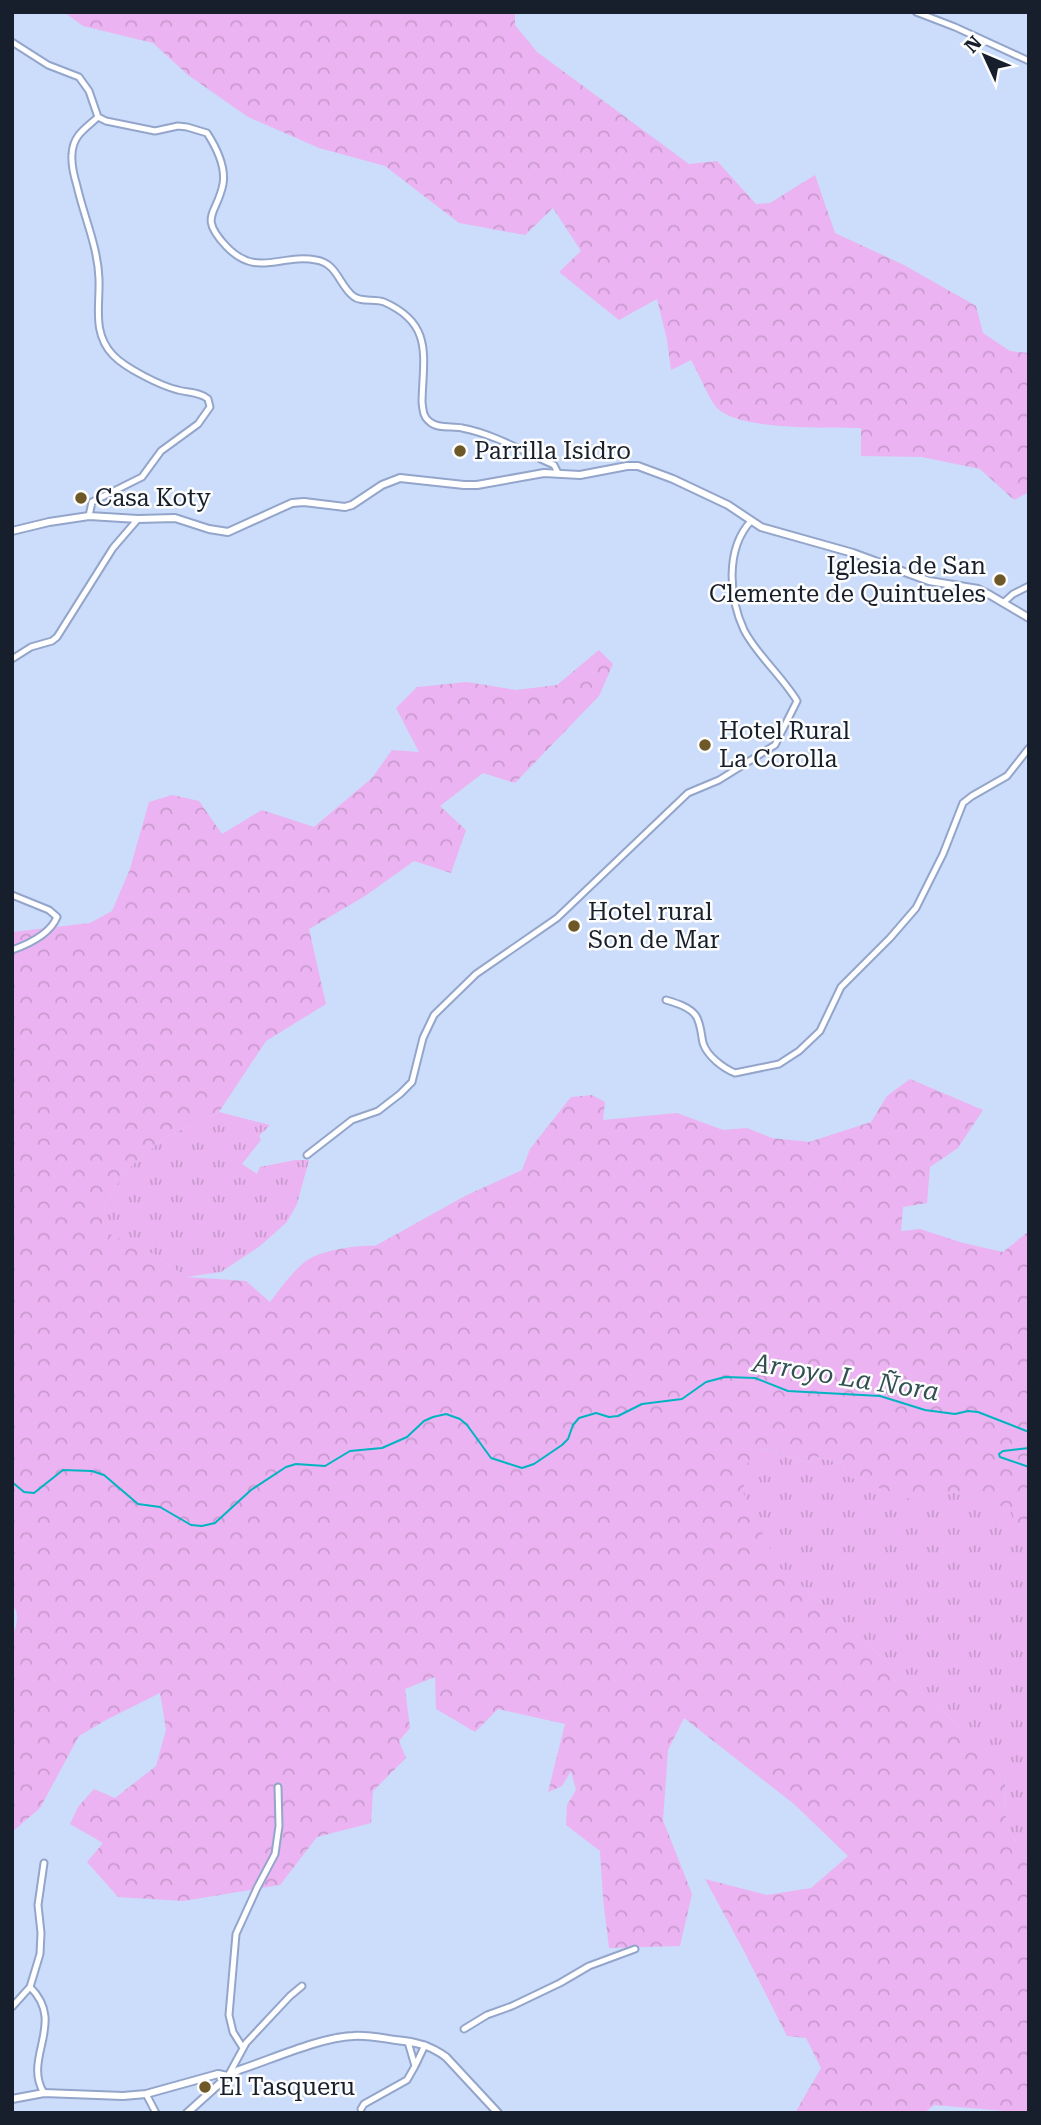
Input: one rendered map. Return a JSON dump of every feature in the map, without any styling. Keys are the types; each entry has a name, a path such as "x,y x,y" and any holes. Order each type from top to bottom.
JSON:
{"street":[{"path":"916,12 1029,61"},
{"path":"12,42 48,65 79,77 89,91 98,117 106,121 155,131 178,126 207,133 220,158 223,174 223,184 211,213 211,224 215,234 234,254 243,261 261,264 313,259 323,261 330,265 352,296 359,299 376,299 394,307 414,322 422,336 422,402 427,420 438,426 459,428 492,437 554,465 558,473"},
{"path":"89,516 92,502 142,477 160,451 198,424 210,407 208,399 203,395 175,390 127,367 112,354 103,341 98,325 99,277 93,240 72,168 75,138 98,117"},
{"path":"12,531 89,516 175,518 228,532 292,503 345,507 352,505 382,485 400,478 464,485 544,473 580,475 627,466 647,468 728,505 761,527 853,553 929,582 978,589 1029,618"},
{"path":"12,659 31,647 57,637 113,548 138,519"},
{"path":"307,1155 352,1120 378,1111 412,1082 423,1038 434,1015 476,974 557,918 688,793 719,780 775,745 797,701 745,632 733,598 734,555 744,529 751,521"},
{"path":"1003,603 1029,586"},
{"path":"666,1000 695,1014 707,1052 735,1073 774,1066 799,1051 824,1026 841,987 916,908 943,854 963,803 1007,776 1029,748"},
{"path":"12,895 50,910 57,917 56,922 40,937 12,950"},
{"path":"243,2048 232,2029 229,2015 236,1934 275,1854 279,1826 278,1787"},
{"path":"12,2007 30,1987 40,1954 38,1905 44,1863"},
{"path":"464,2029 487,2015 560,1983 589,1966 635,1949"},
{"path":"228,2076 243,2048 290,1996 303,1986"},
{"path":"30,1987 45,2008 46,2025 40,2051 39,2077 44,2093"},
{"path":"187,2113 228,2076 239,2070 321,2042 351,2035 425,2045 446,2057 498,2113"},
{"path":"408,2042 415,2066"},
{"path":"361,2109 364,2104 407,2080 425,2045"},
{"path":"12,2099 44,2093 123,2096 146,2094 218,2074 228,2076"},
{"path":"146,2094 156,2113"}],"green space":[{"path":"64,12 515,12 515,25 537,52 689,164 717,161 756,204 770,203 815,175 835,233 904,265 976,306 983,333 1010,351 1029,353 1029,492 1014,500 980,469 922,457 861,456 861,428 764,424 728,415 714,404 691,360 671,370 657,299 619,320 559,272 581,251 553,208 525,235 459,223 385,166 319,148 248,117 188,75 153,43 83,26"},
{"path":"599,650 613,664 599,696 515,783 483,773 440,806 466,830 451,873 414,861 365,896 309,929 326,1004 266,1041 219,1112 164,1138 124,1172 105,1206 101,1230 153,1254 186,1277 246,1281 270,1302 295,1271 311,1258 342,1249 375,1246 465,1196 522,1170 530,1149 571,1097 592,1095 605,1102 603,1120 677,1113 723,1130 747,1128 772,1138 809,1142 871,1122 887,1096 910,1079 983,1110 958,1148 930,1167 927,1203 903,1207 901,1231 920,1229 1003,1252 1029,1231 1029,1525 1016,1524 1011,1509 951,1492 926,1505 849,1477 842,1464 815,1456 810,1463 762,1448 747,1464 743,1493 779,1567 1005,1767 1006,1827 1029,1862 1029,2113 934,2105 924,2113 795,2113 821,2068 806,2038 787,2036 705,1879 767,1895 811,1888 848,1856 794,1804 684,1718 668,1750 663,1820 692,1894 680,1946 609,1948 600,1851 566,1825 567,1805 576,1790 571,1771 562,1786 548,1792 565,1724 498,1709 475,1732 436,1709 435,1677 405,1689 410,1728 399,1741 406,1758 373,1791 371,1823 317,1837 280,1885 183,1901 118,1897 87,1862 103,1843 70,1824 78,1807 94,1789 115,1798 156,1766 166,1730 160,1693 79,1736 40,1808 12,1832 12,1638 17,1616 12,1604 12,932 90,923 112,911 130,869 149,802 172,795 199,801 222,834 262,810 314,827 372,778 392,750 419,752 396,708 417,687 467,682 516,690 557,685"},
{"path":"219,1112 270,1125 259,1136 261,1140 242,1164 257,1174 260,1167 309,1160 297,1204 287,1222 260,1246 221,1272 186,1277 153,1254 100,1231 105,1206 124,1172 164,1138"},
{"path":"762,1448 810,1463 815,1456 842,1464 849,1477 951,1492 1012,1509 1016,1524 1029,1525 1029,1862 1006,1827 1005,1767 778,1567 743,1493 746,1464"}],"waterway":[{"name":"Arroyo La Ñora","path":"12,1482 24,1492 34,1493 63,1470 92,1471 104,1475 138,1504 160,1507 191,1525 202,1526 215,1523 251,1490 286,1467 296,1464 325,1466 350,1451 382,1448 407,1437 424,1421 433,1417 446,1414 460,1419 491,1458 522,1468 534,1464 562,1445 579,1418 596,1413 609,1417 618,1416 642,1404 682,1399 706,1382 725,1377 755,1378 788,1391 880,1396 925,1410 955,1414 978,1412 1029,1432"},
{"name":"Arroyo La Ñora","path":"1029,1448 1003,1451 999,1454 1000,1457 1029,1467"}],"place":[{"name":"Parrilla Isidro","path":"460,451"},
{"name":"Casa Koty","path":"81,498"},
{"name":"Iglesia de San Clemente de Quintueles","path":"1000,580"},
{"name":"Hotel Rural La Corolla","path":"705,745"},
{"name":"Hotel rural Son de Mar","path":"574,926"},
{"name":"El Tasqueru","path":"205,2087"}]}
